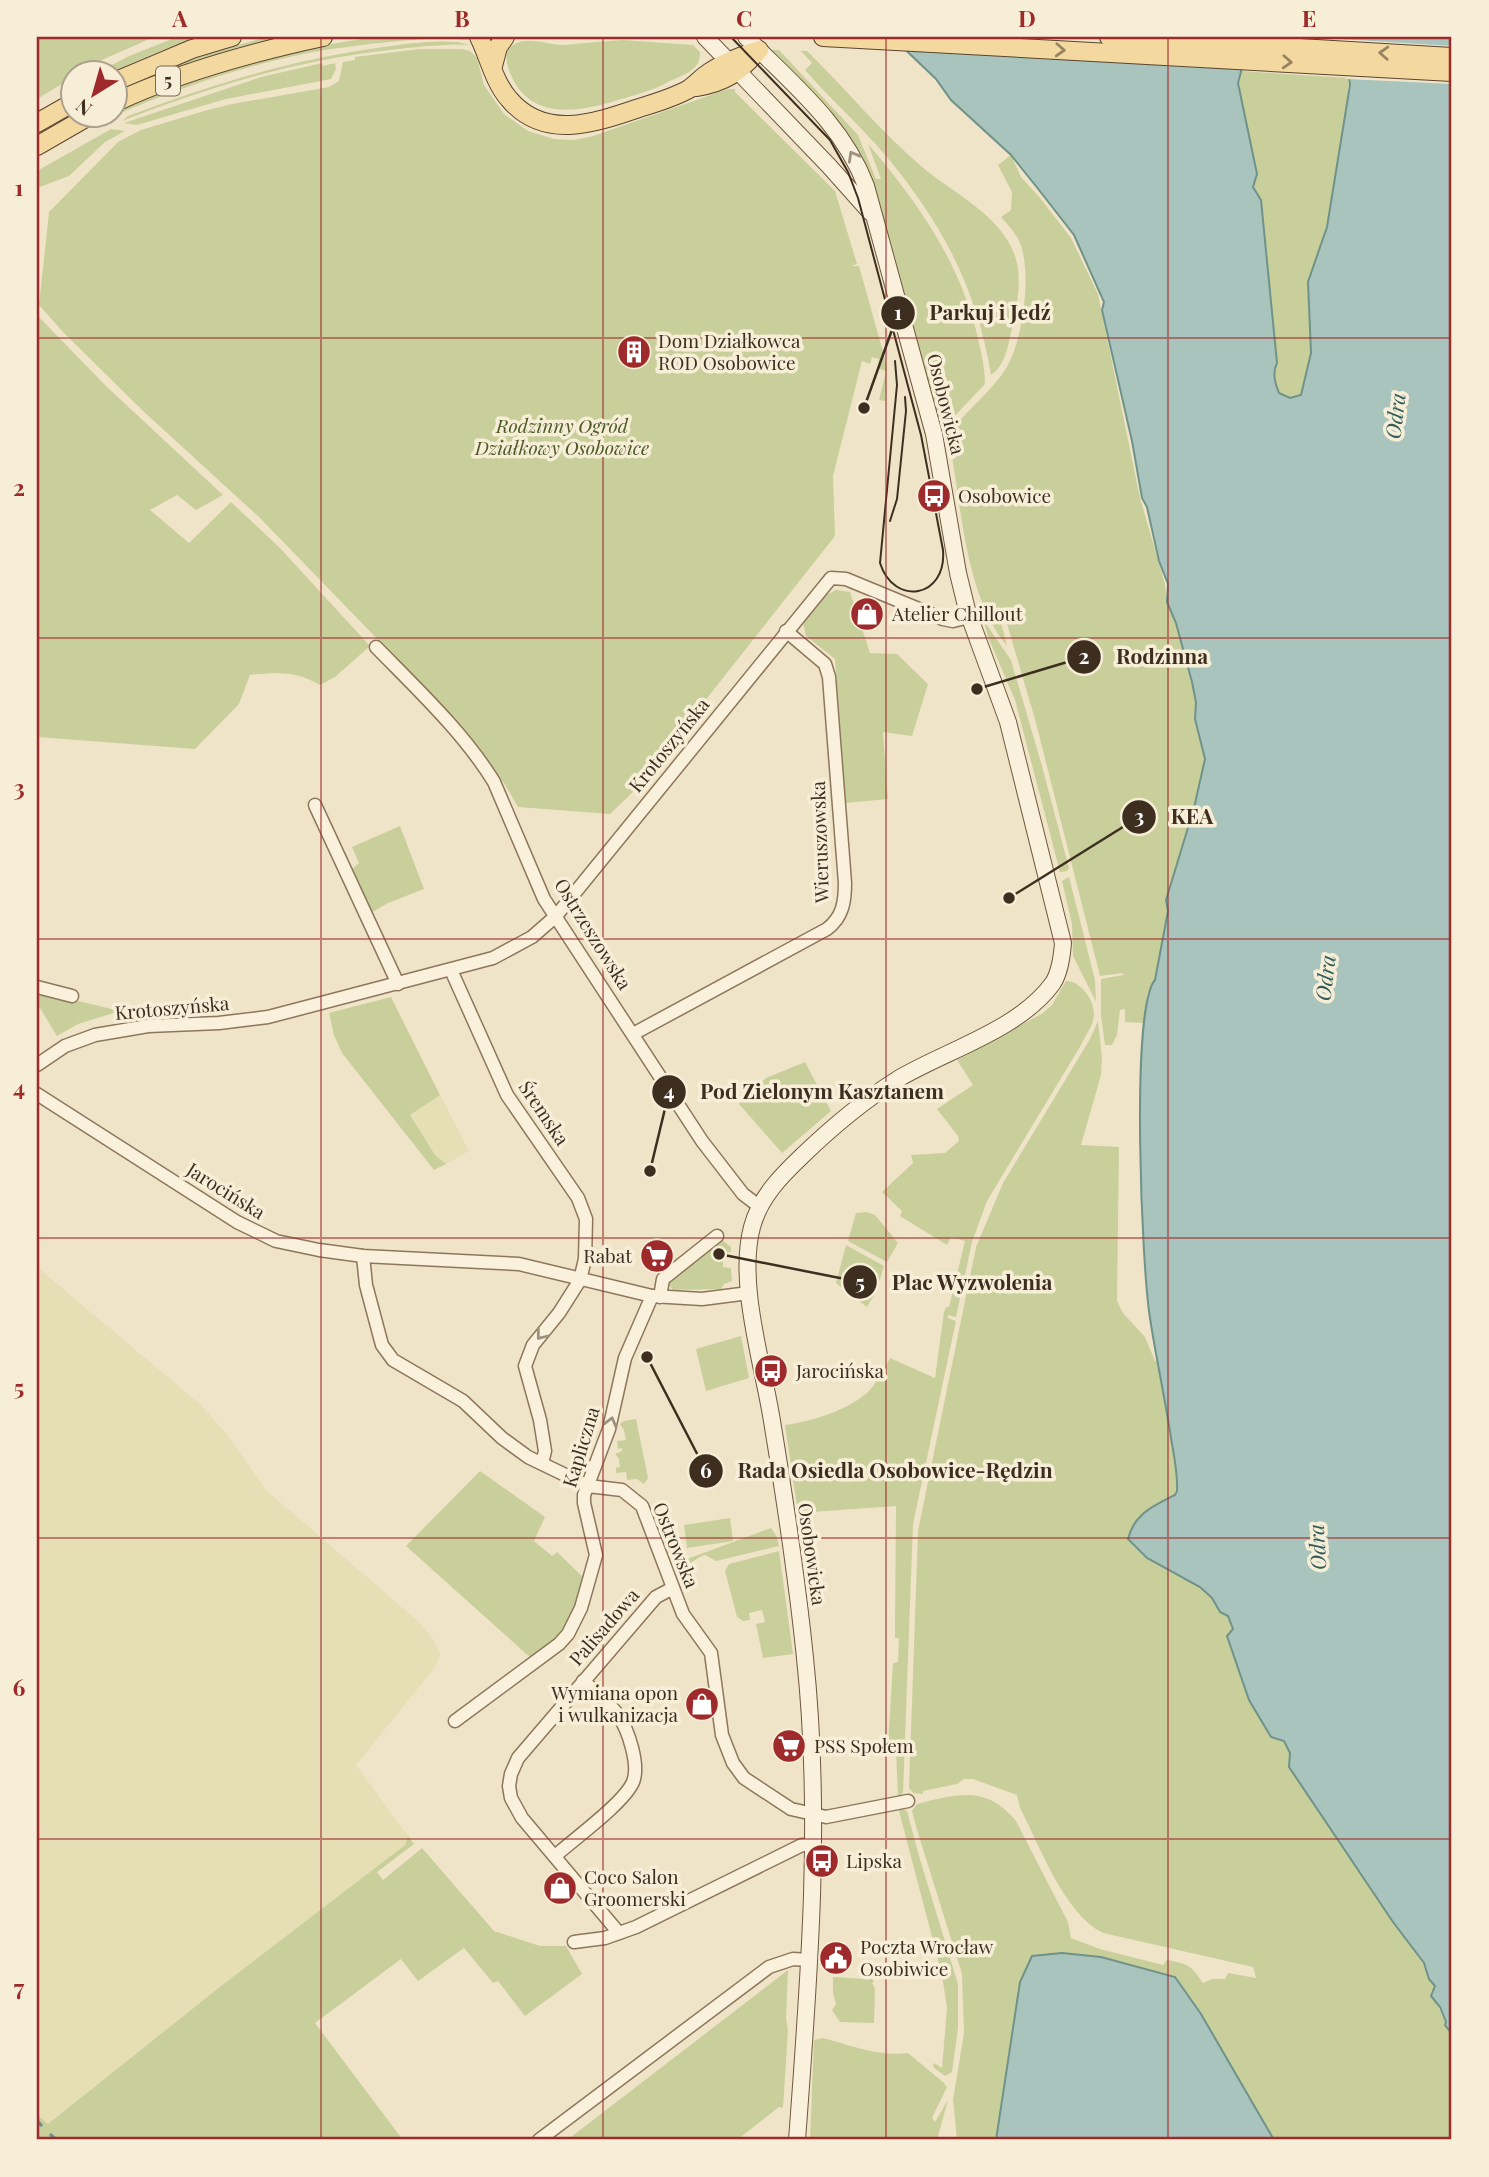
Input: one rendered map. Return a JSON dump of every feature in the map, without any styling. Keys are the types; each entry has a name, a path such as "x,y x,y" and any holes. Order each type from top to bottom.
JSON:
{"main road":[{"name":"5","path":"130,75 181,53 232,37"},
{"name":"5","path":"130,96 223,63 323,37"},
{"path":"479,37 499,84 514,105 534,119 559,126 586,124 665,99 690,88 709,73 734,66 759,50"},
{"path":"492,66 498,47 505,37"},
{"path":"823,37 1452,72"},
{"path":"1110,37 1452,57"},
{"path":"37,123 60,110"},
{"path":"37,146 65,130"}],"street":[{"name":"Osobowicka","path":"705,37 829,166 875,220"},
{"name":"Osobowicka","path":"746,37 829,121 858,162 934,434 958,573 969,617 1008,722 1063,943 1061,962 1053,982 1011,1021 916,1069 855,1109 779,1179 760,1207 747,1249 749,1293 772,1424 805,1655 811,1722 814,1845 797,2140"},
{"name":"Krotoszyńska","path":"37,1065 74,1042 147,1020 219,1023 268,1017 451,970 506,952 532,937 556,916 831,578 846,579 943,620 953,621 969,617"},
{"name":"Wieruszowska","path":"633,1034 827,929 838,919 843,908 845,883 829,677 825,664 786,631"},
{"name":"Ostrzeszowska","path":"376,647 485,767 544,899 713,1157 743,1194 760,1207"},
{"path":"316,805 398,984"},
{"name":"Śremska","path":"451,970 507,1095 582,1207 586,1219 585,1259 580,1279"},
{"path":"37,987 72,996"},
{"name":"Jarocińska","path":"37,1094 256,1232 301,1247 363,1256 504,1262 656,1296 702,1298 749,1293"},
{"name":"Kapliczna","path":"455,1721 559,1644 576,1620 596,1555 584,1503 609,1429 625,1358 663,1279 717,1236"},
{"name":"Ostrowska","path":"363,1256 366,1284 382,1345 389,1357 463,1401 516,1448 588,1486 622,1490 642,1506 683,1614 710,1653 722,1735 733,1763 744,1778 759,1790 791,1809 813,1815"},
{"path":"542,1463 545,1451 526,1361 533,1345 559,1313 580,1279"},
{"name":"Palisadowa","path":"619,1933 515,1808 509,1780 518,1758 583,1681 656,1597 673,1588"},
{"path":"555,1856 622,1797 634,1779 634,1755 618,1714 583,1681"},
{"path":"813,1815 831,1816 908,1801"},
{"path":"575,1942 604,1938 636,1927 802,1845 814,1845"},
{"path":"539,2140 769,1967 793,1959 809,1960"}],"shaded area":[{"path":"440,1095 469,1151 446,1164 435,1155 409,1115"},
{"path":"37,1267 201,1405 226,1433 266,1490 419,1622 434,1640 440,1655 436,1666 356,1765 408,1836 405,1845 221,1986 47,2125 37,2115"}],"green space":[{"path":"37,37 154,37 102,60 60,60 60,85 37,99"},
{"path":"177,37 200,37 130,64 130,60 121,60"},
{"path":"266,37 284,37 221,54 130,90 130,83 186,60"},
{"path":"381,37 474,38 404,41 304,54 221,76 130,109 130,105 246,65 347,41"},
{"path":"623,40 693,45 700,52 699,58 690,72 656,88 602,105 570,110 541,105 528,98 517,86 507,63 508,50 519,42 565,45"},
{"path":"428,42 458,42 470,45 390,50 287,68 220,86 130,118 130,115 189,94 313,59"},
{"name":"Rodzinny Ogród Działkowy Osobowice","path":"419,49 470,51 477,58 484,85 504,114 528,131 554,139 574,140 593,136 728,89 735,89 735,92 835,191 857,264 851,266 859,266 887,366 885,401 879,400 886,371 877,368 879,359 872,357 870,364 862,361 833,476 835,536 633,792 610,814 518,807 504,783 420,683 260,518 142,410 39,305 49,212 118,142 141,130 204,111 329,87 339,81 343,62 355,60 355,57"},
{"path":"767,50 779,50 858,135 876,179 881,179 868,144 918,208 958,278 976,330 985,384 949,422 948,420 938,424 870,180 854,143"},
{"path":"801,51 807,51 891,139 921,166 988,217 1009,243 1018,267 1017,302 1006,354 991,375 977,314 940,232 886,156 805,70 812,63"},
{"path":"322,63 323,66 335,63 336,69 331,79 226,99 137,125 130,124 130,121 261,77"},
{"path":"1241,71 1349,78 1346,123 1327,226 1308,282 1311,353 1301,395 1290,398 1279,393 1275,378 1277,363 1261,201 1253,187 1257,174 1238,83"},
{"path":"109,130 125,131 105,142 69,176 37,188 37,171"},
{"path":"1011,155 1021,177 1071,238 1098,294 1140,498 1165,584 1167,602 1176,623 1192,682 1196,703 1195,719 1205,759 1194,808 1166,900 1168,911 1155,980 1147,994 1144,1023 1125,1022 1125,1009 1120,1010 1117,1035 1112,1045 1105,1045 1101,1016 1101,979 1123,973 1100,976 1036,723 1005,617 1000,618 1007,646 982,602 974,577 962,524 950,446 956,434 954,427 1005,370 1021,326 1025,289 1024,256 1016,236 1001,217 1011,210 1012,192 998,165"},
{"path":"37,315 106,386 223,495 196,510 177,495 150,510 189,543 231,502 279,547 370,646 335,677 320,685 303,677 286,674 250,675 239,704 195,749 37,737"},
{"path":"836,590 850,592 870,653 897,654 928,684 912,736 883,732 888,799 846,803 835,659 806,636 803,623 826,595"},
{"path":"984,621 1011,660 1042,766 1069,868 1067,871 1060,872 1015,700 988,637"},
{"path":"400,826 424,889 371,913 352,869 359,863 352,847"},
{"path":"1069,877 1095,980 1096,1002 1073,956 1072,924 1062,881"},
{"path":"1066,981 1081,987 1089,996 1093,1021 987,1201 972,1242 956,1317 948,1315 948,1318 956,1321 913,1524 903,1793 898,1797 896,1749 888,1745 893,1663 898,1662 899,1638 895,1638 896,1506 798,1513 785,1425 842,1409 862,1397 878,1379 890,1358 935,1378 944,1312 946,1307 949,1307 965,1241 951,1237 947,1245 900,1216 902,1211 882,1192 913,1163 911,1155 945,1153 959,1141 937,1109 973,1085 957,1060 1043,1013 1052,1005"},
{"path":"37,991 120,1011 78,1024 57,1036 37,1003"},
{"path":"391,997 440,1095 410,1115 435,1155 446,1164 434,1170 342,1053 334,1035 329,1013"},
{"path":"1098,1021 1101,1075 1081,1145 1119,1147 1117,1301 1123,1313 1145,1337 1155,1361 1159,1363 1177,1482 1175,1495 1147,1510 1147,1558 1201,1588 1228,1616 1290,1753 1289,1767 1428,1971 1429,1979 1435,1986 1433,1994 1452,2034 1452,2140 1274,2140 1201,2014 1175,1978 1020,1981 996,2140 957,2140 953,2100 964,2033 962,1974 917,1830 912,1811 917,1804 958,1795 971,1795 994,1802 1005,1810 1016,1821 1068,1922 1071,1938 1100,1949 1163,1965 1167,1960 1184,1964 1192,1969 1203,1983 1212,1979 1225,1979 1228,1973 1256,1978 1253,1967 1103,1933 1089,1924 1076,1911 1054,1878 1020,1808 1017,1795 973,1779 964,1779 957,1784 923,1791 923,1794 913,1793 909,1788 918,1531 976,1247 1003,1183 1090,1039"},
{"path":"805,1062 831,1111 782,1153 739,1104 766,1078"},
{"path":"867,1212 875,1215 898,1243 887,1262 848,1241 856,1213"},
{"path":"721,1239 731,1247 731,1252 723,1253 723,1267 731,1268 732,1281 724,1284 721,1289 673,1290 669,1285 666,1286 667,1282"},
{"path":"846,1245 884,1266 876,1292 867,1307 836,1283"},
{"path":"741,1336 749,1378 706,1391 696,1349"},
{"path":"636,1419 648,1478 644,1484 637,1479 627,1480 626,1472 616,1473 616,1468 620,1467 615,1454 622,1451 622,1448 618,1449 617,1441 626,1440 620,1424"},
{"path":"480,1471 545,1517 534,1541 552,1556 557,1552 585,1579 575,1609 560,1638 532,1659 406,1546"},
{"path":"730,1518 733,1541 687,1548 684,1525"},
{"path":"771,1528 779,1546 716,1561 705,1555 679,1569 679,1562"},
{"path":"779,1551 793,1654 763,1658 756,1624 765,1622 762,1610 749,1613 750,1620 743,1621 737,1617 725,1571 729,1564"},
{"path":"898,1807 907,1811 958,1984 958,2028 952,2072 945,2076 933,2067 934,2063 942,2068 947,2008 942,1975"},
{"path":"408,1836 414,1844 377,1872 383,1880 422,1848 494,1931 540,1946 566,1946 582,1974 525,2016 498,1981 493,1983 464,1948 418,1981 401,1959 315,2023 403,2140 37,2140 37,2115 48,2124 221,1986 405,1845"},
{"path":"788,1970 788,2030 783,2108 779,2107 737,2140 567,2140"},
{"path":"833,1977 869,1977 874,1981 874,2023 840,2022 832,2010 836,2004"},
{"path":"823,2038 876,2052 908,2053 943,2082 947,2087 932,2118 935,2122 948,2100 937,2140 810,2140 814,2040"}],"water":[{"name":"Odra","path":"892,37 1242,68 1238,83 1257,174 1253,187 1261,200 1277,363 1275,378 1279,393 1290,398 1301,395 1311,353 1308,282 1327,227 1350,85 1344,37 1452,37 1452,2034 1445,2025 1440,2007 1431,1996 1435,1986 1429,1979 1424,1963 1393,1922 1289,1767 1290,1753 1284,1741 1271,1737 1249,1700 1227,1636 1233,1629 1228,1616 1220,1612 1212,1598 1200,1587 1147,1558 1128,1539 1140,1517 1175,1495 1177,1491 1176,1465 1147,1291 1141,1198 1140,1087 1147,1001 1155,980 1168,911 1166,900 1194,808 1205,759 1195,719 1196,702 1192,682 1176,623 1167,602 1168,584 1159,561 1147,507 1142,498 1102,310 1104,302 1074,235 1011,155 951,100 936,79"},
{"path":"1062,1953 1101,1957 1175,1977 1201,2014 1274,2140 996,2140 1020,1982 1032,1956"}],"pier":[{"path":"1341,39 1452,46 1452,84 1346,79"}],"waterway":[{"path":"37,2121 41,2125"},
{"path":"51,2135 56,2140"}],"tram line":[{"path":"731,37 830,140 848,172 858,198 921,435 943,550 942,566 937,578 929,587 918,591 907,591 896,586 887,577 880,563 897,385 895,361"},
{"path":"890,521 897,499 905,397"}],"place":[{"name":"Dom Działkowca ROD Osobowice","path":"634,352"},
{"name":"Parkuj i Jedź","path":"864,408"},
{"name":"Osobowice","path":"934,496"},
{"name":"Atelier Chillout","path":"867,614"},
{"name":"Rodzinna","path":"977,689"},
{"name":"KEA","path":"1009,898"},
{"name":"Pod Zielonym Kasztanem","path":"650,1171"},
{"name":"Plac Wyzwolenia","path":"719,1254"},
{"name":"Rabat","path":"657,1256"},
{"name":"Rada Osiedla Osobowice-Rędzin","path":"647,1357"},
{"name":"Jarocińska","path":"771,1371"},
{"name":"Wymiana opon i wulkanizacja","path":"702,1704"},
{"name":"PSS Społem","path":"789,1746"},
{"name":"Lipska","path":"822,1861"},
{"name":"Coco Salon Groomerski","path":"560,1888"},
{"name":"Poczta Wrocław Osobiwice","path":"836,1958"}]}
